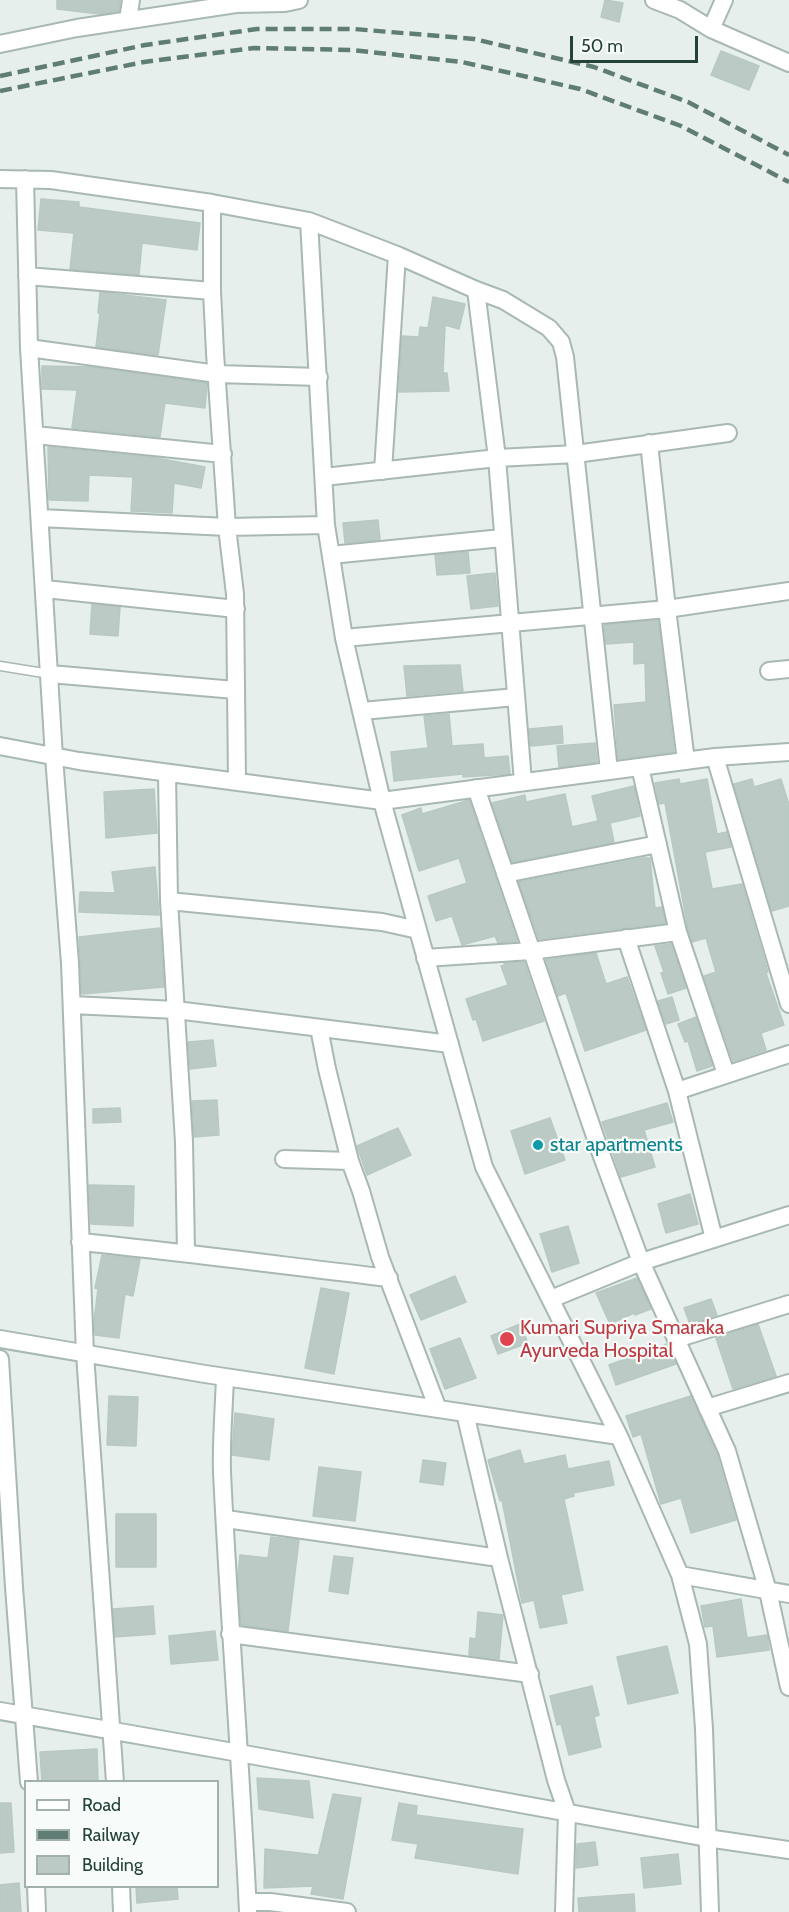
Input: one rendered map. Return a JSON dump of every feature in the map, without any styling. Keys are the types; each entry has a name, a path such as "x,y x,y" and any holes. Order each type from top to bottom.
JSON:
{"street":[{"path":"129,20 131,0"},
{"path":"0,44 77,28 236,4 285,3 299,0"},
{"path":"654,0 680,10 711,30 789,63"},
{"path":"711,30 724,0"},
{"path":"0,179 51,180 212,203 309,221 503,300 549,328 561,342 565,357 609,771"},
{"path":"25,179 29,348 72,1005 85,1354 115,1780"},
{"path":"212,203 212,291 227,527 236,609 237,782"},
{"path":"309,221 326,525 344,639 382,801 484,1167 619,1436 680,1575 698,1644 704,1729 710,1912"},
{"path":"383,471 397,255"},
{"path":"27,276 212,291"},
{"path":"476,290 497,458 523,782"},
{"path":"29,348 217,374 319,377"},
{"path":"324,477 497,458 576,454 728,433"},
{"path":"34,435 223,454"},
{"path":"649,443 686,761"},
{"path":"40,518 227,527 326,525"},
{"path":"331,555 502,538"},
{"path":"45,589 236,609"},
{"path":"344,639 667,609 789,591"},
{"path":"769,671 789,669"},
{"path":"50,674 236,690"},
{"path":"362,711 516,698"},
{"path":"0,746 54,757 382,801 715,757 789,752"},
{"path":"715,757 789,1004"},
{"path":"640,767 678,932 726,1074"},
{"path":"167,773 169,901 184,1142 186,1252"},
{"path":"476,788 600,1151 641,1262 727,1450 768,1591 789,1687"},
{"path":"505,874 658,844"},
{"path":"169,901 382,922 418,930"},
{"path":"425,958 531,951 678,932"},
{"path":"626,938 677,1091 714,1239"},
{"path":"72,1005 176,1010 450,1044"},
{"path":"319,1028 350,1161 380,1257 438,1409"},
{"path":"677,1091 789,1054"},
{"path":"284,1159 350,1161"},
{"path":"551,1299 641,1262 789,1215"},
{"path":"80,1242 186,1252 221,1259 389,1278"},
{"path":"676,1339 789,1304"},
{"path":"0,1340 225,1377 619,1436"},
{"path":"0,1359 7,1586 24,1716 28,1780"},
{"path":"225,1377 222,1471 248,1907 270,1902 347,1912"},
{"path":"707,1408 789,1383"},
{"path":"465,1413 499,1558 556,1780 567,1812 564,1912"},
{"path":"226,1519 499,1558"},
{"path":"680,1575 789,1594"},
{"path":"230,1634 530,1674"},
{"path":"0,1712 707,1838 789,1850"},
{"path":"36,1888 37,1912"},
{"path":"121,1888 122,1912"}],"lane":[{"path":"0,666 50,674"}],"building":[{"path":"57,0 120,0 119,11 99,14 57,9"},
{"path":"605,0 623,3 619,22 601,17"},
{"path":"721,51 759,66 749,90 711,75"},
{"path":"41,199 79,202 79,207 200,223 197,250 142,243 139,275 70,269 74,233 38,230"},
{"path":"100,292 166,300 158,355 96,347"},
{"path":"433,297 465,304 459,329 445,325 443,373 447,373 449,391 399,392 402,336 419,337 420,327 428,328"},
{"path":"42,366 91,367 207,383 205,408 165,403 160,437 72,428 77,390 42,389"},
{"path":"48,447 157,458 205,467 201,488 174,483 172,513 131,511 133,477 89,475 88,501 49,500"},
{"path":"378,520 380,540 345,543 343,523"},
{"path":"468,552 470,573 437,575 435,555"},
{"path":"495,573 498,606 471,609 467,576"},
{"path":"92,604 120,607 118,636 90,634"},
{"path":"658,620 674,752 618,759 614,705 646,702 645,663 634,664 634,642 606,644 604,625"},
{"path":"460,665 463,691 407,696 404,666"},
{"path":"449,714 452,746 483,744 484,758 508,756 510,774 463,777 463,774 394,781 391,752 428,748 424,716"},
{"path":"562,726 563,743 531,746 529,729"},
{"path":"595,743 597,762 559,767 557,746"},
{"path":"679,779 680,784 707,779 717,834 727,832 731,847 705,852 712,889 742,884 768,972 766,973 784,1025 761,1033 766,1050 733,1061 704,976 716,972 706,938 692,942 665,803 659,804 655,783"},
{"path":"752,779 754,787 781,779 789,805 789,906 772,911 734,784"},
{"path":"634,786 640,816 610,823 614,842 512,862 492,803 525,795 526,802 565,794 572,827 598,821 592,796"},
{"path":"154,789 157,833 106,838 104,792"},
{"path":"469,800 517,941 498,943 495,936 462,945 452,916 436,921 428,896 467,883 459,858 419,871 402,815 421,808 422,814"},
{"path":"650,858 655,908 662,907 665,923 539,939 519,882"},
{"path":"155,867 159,915 79,912 80,892 115,893 112,872"},
{"path":"160,928 164,987 82,994 79,937"},
{"path":"671,944 686,988 668,994 661,973 664,972 655,946"},
{"path":"596,953 606,984 627,977 646,1030 585,1051 566,993 558,996 546,960"},
{"path":"524,962 544,1021 483,1041 466,999 508,985 501,966 505,965 504,963"},
{"path":"672,997 679,1020 666,1024 658,1001"},
{"path":"696,1017 712,1066 697,1071 688,1041 685,1042 678,1024"},
{"path":"213,1040 216,1066 190,1069 188,1042"},
{"path":"217,1100 219,1135 194,1137 192,1101"},
{"path":"667,1103 673,1122 644,1130 655,1167 621,1177 602,1122"},
{"path":"120,1108 121,1122 93,1123 93,1109"},
{"name":"star apartments","path":"550,1118 565,1160 525,1174 511,1131"},
{"path":"398,1128 411,1155 367,1175 357,1146"},
{"path":"89,1185 134,1186 133,1226 91,1224"},
{"path":"690,1194 698,1224 666,1233 658,1204"},
{"path":"568,1226 579,1263 552,1272 540,1234"},
{"path":"102,1255 140,1259 133,1296 125,1294 119,1338 95,1335 94,1320 98,1289 95,1288"},
{"path":"455,1276 466,1302 421,1320 410,1295"},
{"path":"637,1278 651,1309 635,1315 634,1313 610,1324 596,1293"},
{"path":"321,1288 349,1293 334,1374 305,1368"},
{"path":"711,1299 717,1315 690,1324 684,1308"},
{"path":"520,1324 528,1343 498,1354 491,1336"},
{"path":"758,1324 776,1376 733,1389 716,1338"},
{"path":"460,1338 476,1378 445,1389 430,1349"},
{"path":"667,1344 676,1364 616,1385 609,1365"},
{"path":"109,1396 138,1397 136,1446 107,1445"},
{"path":"691,1396 717,1455 736,1520 691,1533 681,1498 661,1504 641,1434 633,1437 626,1416"},
{"path":"235,1413 274,1419 269,1460 232,1455"},
{"path":"520,1450 524,1464 565,1455 568,1469 609,1461 614,1485 573,1493 574,1496 564,1499 583,1590 561,1595 567,1623 540,1628 534,1600 522,1603 502,1500 500,1501 488,1460"},
{"path":"423,1460 446,1463 443,1485 420,1482"},
{"path":"319,1467 361,1472 355,1521 313,1516"},
{"path":"116,1514 156,1514 156,1567 116,1567"},
{"path":"271,1537 299,1540 288,1631 241,1625 238,1574 240,1555 268,1558"},
{"path":"334,1556 353,1558 348,1594 329,1591"},
{"path":"741,1599 747,1638 767,1635 769,1650 717,1657 713,1626 705,1627 701,1606"},
{"path":"153,1606 155,1634 115,1637 113,1609"},
{"path":"478,1612 503,1615 499,1659 469,1655 470,1638 476,1639"},
{"path":"215,1631 218,1660 171,1664 169,1636"},
{"path":"667,1646 678,1693 628,1704 617,1657"},
{"path":"592,1686 599,1715 594,1717 601,1747 569,1755 561,1724 557,1725 550,1696"},
{"path":"97,1749 98,1780 42,1780 40,1752"},
{"path":"257,1778 309,1781 313,1818 259,1809"},
{"path":"333,1794 361,1798 343,1899 311,1894 313,1886 264,1888 265,1849 317,1855 317,1861"},
{"path":"0,1803 11,1803 14,1852 0,1853"},
{"path":"399,1803 417,1806 416,1815 523,1829 518,1874 415,1858 418,1844 392,1840"},
{"path":"595,1842 598,1865 576,1868 577,1844"},
{"path":"678,1854 681,1884 644,1888 641,1858"},
{"path":"19,1883 21,1912 0,1912 0,1885"},
{"path":"136,1888 177,1888 178,1899 137,1903"},
{"path":"634,1894 635,1912 579,1912 578,1898"}],"railway":[{"path":"0,76 145,45 257,29 354,29 474,39 594,67 688,102 789,155"},
{"path":"0,91 144,62 254,48 352,50 462,62 580,89 681,126 789,182"}],"place":[{"name":"star apartments","path":"538,1145"},
{"name":"Kumari Supriya Smaraka Ayurveda Hospital","path":"507,1339"}]}
